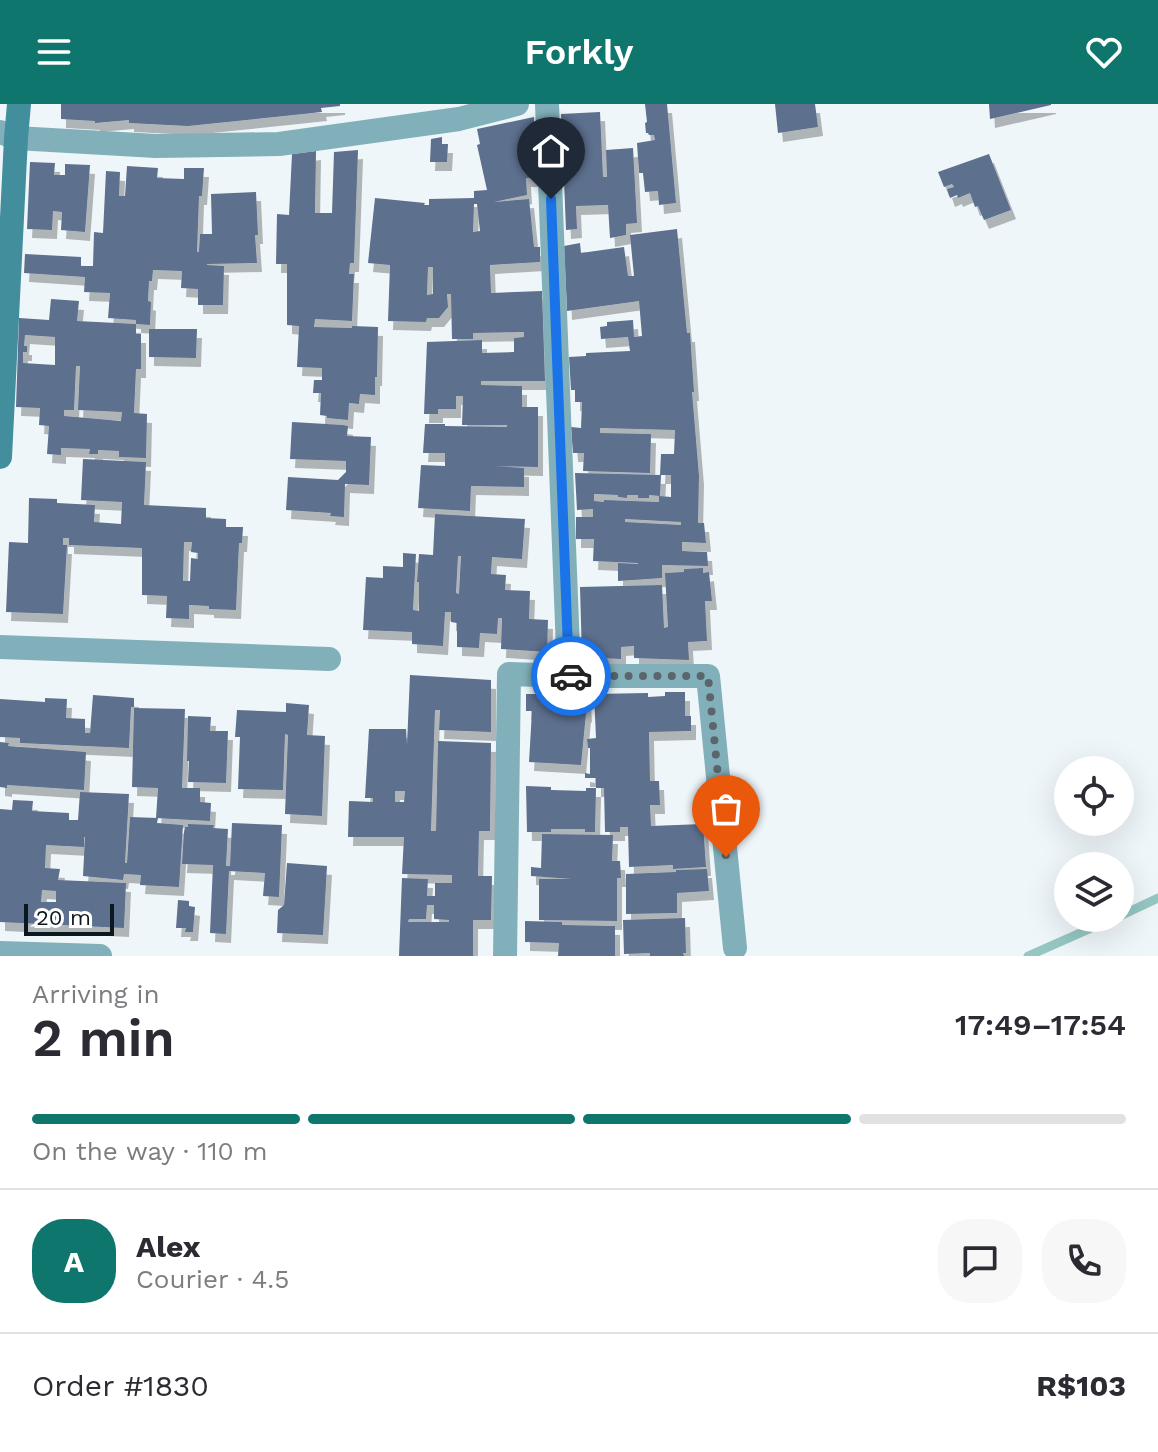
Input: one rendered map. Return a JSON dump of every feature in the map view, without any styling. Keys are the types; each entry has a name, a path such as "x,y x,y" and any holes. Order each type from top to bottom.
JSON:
{"street":[{"path":"0,457 8,135 19,104"},
{"path":"8,135 156,146 279,144 459,119 517,104"},
{"path":"547,104 569,676"},
{"path":"0,647 329,659"},
{"path":"505,956 509,674 708,676 735,948"},
{"path":"0,953 100,956"}],"building":[{"path":"61,104 340,106 321,108 322,112 188,126 129,123 129,120 95,123 61,119"},
{"path":"645,104 667,104 676,203 659,205 658,191 645,192 643,173 639,173 637,143 655,140 654,135 646,133"},
{"path":"775,104 815,104 818,127 778,133"},
{"path":"989,104 1051,104 1051,105 990,119"},
{"path":"600,112 603,177 607,177 606,150 633,148 637,223 626,224 626,235 610,238 608,205 576,206 577,229 566,230 564,180 570,180 569,162 563,162 561,114"},
{"path":"534,117 536,178 526,178 527,195 494,202 529,199 534,247 540,247 540,262 490,265 491,293 542,291 545,381 481,381 481,385 522,386 522,407 538,407 538,467 493,466 524,468 524,487 471,486 470,511 418,508 421,465 445,466 445,453 423,453 425,424 507,427 462,425 463,396 456,396 456,409 438,409 438,414 424,414 427,342 482,340 482,353 514,352 514,338 524,337 524,332 473,333 473,339 452,339 451,294 447,294 448,307 439,318 427,318 426,322 388,321 390,265 368,263 375,198 429,205 429,199 474,198 474,191 487,190 477,145 480,144 477,129","holes":["474,204 477,204 480,231 473,232","428,267 433,267 433,294 427,295"]},
{"path":"442,137 442,144 448,144 447,162 430,162 431,139"},
{"path":"358,150 354,263 350,263 349,274 354,274 352,321 315,319 314,327 378,327 375,395 360,394 359,404 349,403 348,420 320,415 321,393 313,393 314,380 322,380 322,368 297,367 299,326 287,325 287,264 276,264 277,214 289,215 292,154 316,151 315,213 332,213 334,152"},
{"path":"989,154 1011,210 984,220 970,193 950,198 947,189 954,187 952,184 944,187 938,172"},
{"path":"30,162 55,163 54,175 65,175 65,164 90,165 85,232 61,230 62,212 53,211 52,230 27,229"},
{"path":"127,166 158,168 157,178 184,179 184,168 204,168 202,196 199,196 197,252 200,234 212,234 211,194 256,192 257,263 207,264 224,266 223,305 198,305 198,289 181,288 182,271 153,270 152,281 149,281 150,325 136,324 136,320 108,318 110,293 84,292 85,277 24,273 25,254 81,257 81,266 93,266 94,232 103,233 106,171 120,172 119,196 125,196"},
{"path":"677,229 687,333 690,333 699,476 698,523 704,523 706,543 682,542 682,551 707,552 708,566 662,565 662,578 618,581 618,563 638,563 593,561 594,539 576,539 576,517 593,517 593,509 577,510 575,473 660,475 661,454 674,454 675,430 600,428 600,433 651,434 650,473 583,471 584,453 573,453 571,427 581,428 582,402 575,402 575,390 571,390 569,357 630,351 628,337 601,339 600,327 607,326 607,322 633,320 634,337 642,336 639,301 567,311 564,246 580,243 581,253 624,247 628,276 634,276 630,235","holes":["661,475 671,475 671,497 659,496 659,502 594,501 594,494 627,498 627,495 638,495 638,498 649,498 649,495 660,496","625,519 681,522 681,525 625,522"]},
{"path":"51,299 79,301 77,321 136,324 136,334 141,334 141,369 136,369 134,413 147,414 146,458 119,457 119,451 98,450 98,454 89,454 90,449 61,448 61,455 47,454 49,426 39,425 40,408 16,407 19,318 49,320","holes":["25,335 55,337 55,365 23,363 23,352 27,352","76,366 80,366 78,410 122,412 121,421 64,416 64,410 74,410"]},
{"path":"149,329 197,329 196,358 149,357"},
{"path":"292,422 343,425 348,426 347,436 371,437 369,485 345,484 344,517 330,516 331,513 286,510 288,477 338,480 346,472 346,461 290,459"},
{"path":"83,459 146,462 144,505 206,508 206,518 226,519 226,527 243,527 242,543 239,543 236,610 189,605 189,619 166,618 167,596 142,595 142,548 69,545 69,538 63,538 63,545 67,545 63,614 6,612 9,542 28,543 29,498 95,505 94,522 121,524 122,502 81,500","holes":["184,542 192,542 191,552 198,553 198,559 191,558 190,581 183,581"]},
{"path":"435,514 525,519 522,559 492,557 491,574 506,575 505,590 530,591 529,619 548,620 547,652 501,649 502,618 498,618 497,634 480,633 479,648 457,647 457,623 451,622 451,612 445,612 443,646 412,644 412,632 363,630 366,577 383,578 383,566 403,567 403,553 416,554 413,610 419,611 419,554 433,555","holes":["458,556 461,556 459,594 456,593"]},
{"path":"703,568 703,573 709,572 712,601 705,601 707,641 688,642 689,660 634,658 634,646 621,647 621,659 582,657 580,587 662,585 664,628 668,627 665,573"},
{"path":"410,675 491,680 491,732 439,730 440,710 435,710 431,831 436,831 438,741 491,743 490,831 479,831 478,876 492,876 491,920 473,920 473,956 399,956 402,878 428,879 427,896 435,896 435,883 452,883 452,875 402,874 404,837 348,837 349,801 373,802 373,798 365,798 369,729 406,729 407,745","holes":["395,791 405,791 404,802 395,802","427,905 434,905 434,919 449,922 408,922 409,919 426,919"]},
{"path":"665,692 685,692 685,716 691,716 691,731 649,732 650,781 659,781 660,805 650,805 651,826 703,824 706,867 629,867 628,827 620,827 620,832 605,832 604,788 596,788 596,778 585,778 585,773 590,774 587,739 596,738 594,694 648,693 648,697 665,696"},
{"path":"526,694 586,694 587,714 581,765 529,762 532,711 526,711"},
{"path":"93,695 134,698 129,748 20,743 20,738 0,737 0,699 45,702 45,698 67,699 66,718 85,719 85,733 90,733"},
{"path":"286,703 309,705 307,735 325,736 322,816 285,814 288,735 285,734 283,790 238,789 240,737 235,737 237,710 286,712"},
{"path":"134,708 185,709 182,788 200,788 200,802 211,803 210,821 156,818 158,788 132,787"},
{"path":"188,716 211,717 210,731 228,731 226,783 188,782"},
{"path":"0,742 9,743 8,746 86,752 84,790 0,787"},
{"path":"526,786 586,791 586,788 596,788 595,832 551,829 551,832 527,832"},
{"path":"80,792 129,794 125,863 130,817 158,818 157,823 183,825 179,887 140,885 141,875 124,874 123,880 83,876 85,837 84,837 84,847 46,845 45,868 60,869 58,880 126,883 124,928 0,922 0,809 12,810 13,800 33,801 32,811 69,813 69,820 78,820","holes":["42,890 56,891 56,902 41,902"]},
{"path":"232,823 282,825 279,897 263,896 265,873 229,871 226,934 210,933 213,865 182,864 185,827 188,824 214,825 213,828 228,829 226,866 230,866"},
{"path":"542,834 613,835 612,861 620,861 621,878 617,878 617,921 539,920 539,879 572,879 531,876 531,867 541,868"},
{"path":"287,863 327,866 323,935 277,933 278,910 284,905"},
{"path":"707,869 709,891 677,893 677,913 626,914 626,874"},
{"path":"178,900 189,901 189,906 195,907 193,932 176,928"},
{"path":"685,918 684,956 624,954 623,920"},
{"path":"525,921 615,926 615,956 558,956 559,943 525,942"}],"waterway":[{"path":"1134,909 1158,898"},
{"path":"1028,956 1082,932"}],"way so far":[{"path":"571,676 708,676 726,857"}],"route":[{"path":"551,199 571,676"}]}
